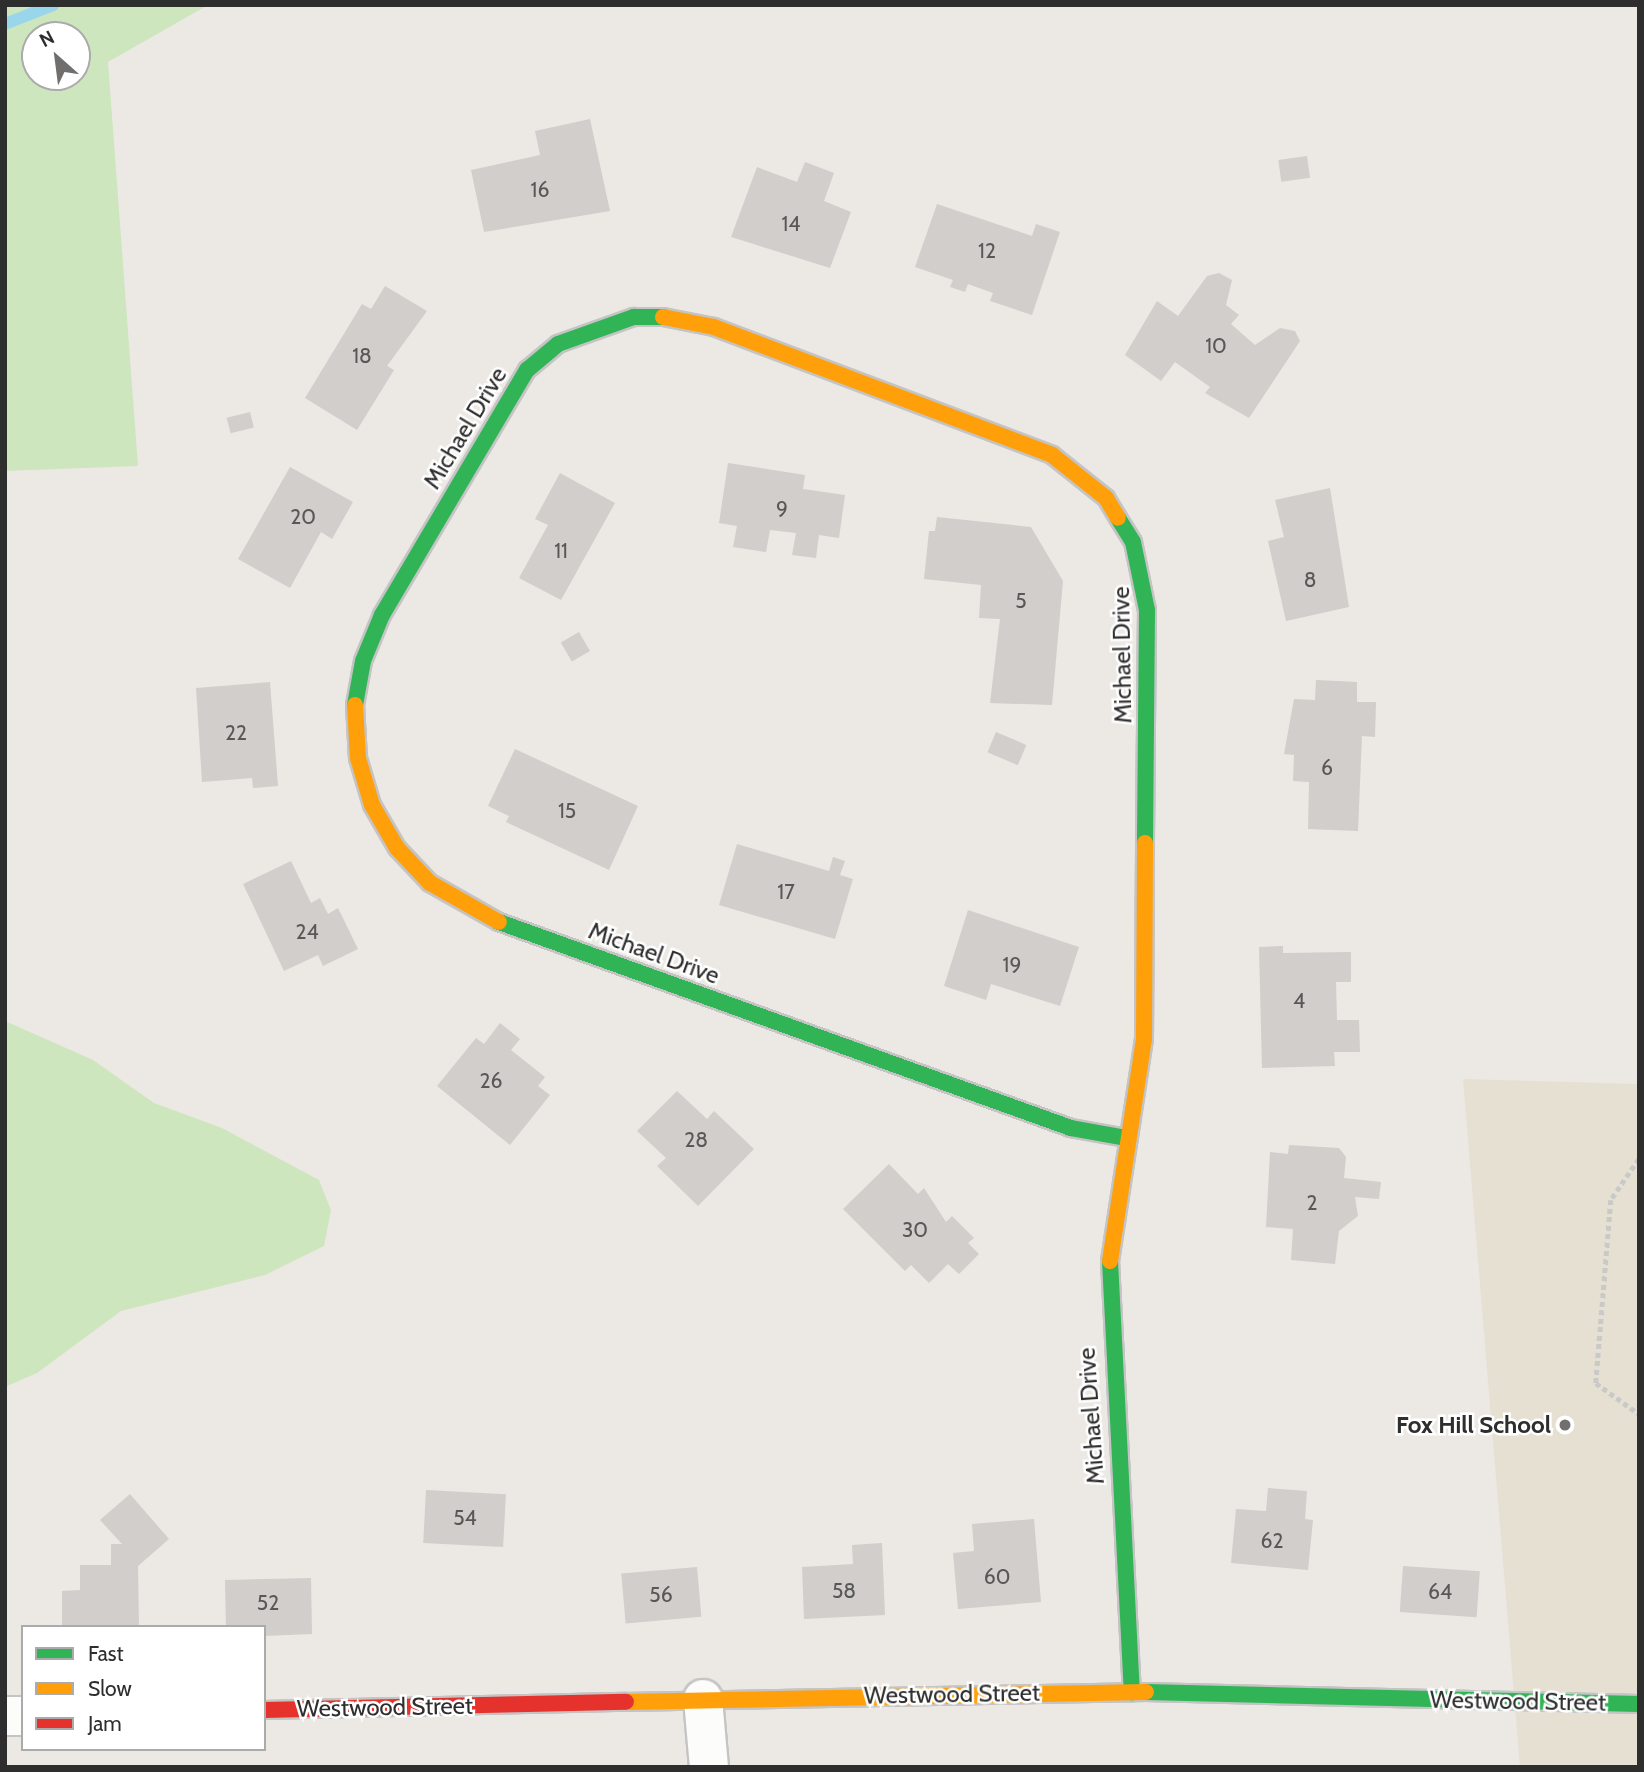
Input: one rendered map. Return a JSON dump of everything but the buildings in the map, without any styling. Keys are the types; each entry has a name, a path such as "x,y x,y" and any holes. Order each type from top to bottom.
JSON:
{"street":[{"name":"Michael Drive","path":"1126,1138 1071,1128 494,920 430,883 397,848 372,805 358,758 354,709 363,661 382,615 503,403 527,370 558,344 634,317 695,321 1035,448 1081,474 1117,512 1139,558 1147,610 1143,1046 1126,1138 1108,1272 1132,1692"},
{"name":"Westwood Street","path":"266,1710 1132,1692 1639,1704"},
{"path":"703,1699 709,1767"}],"path":[{"path":"1639,1159 1611,1200 1596,1383 1639,1414"}],"shaded area":[{"name":"Fox Hill School","path":"1463,1079 1639,1084 1639,1767 1520,1767"}],"green space":[{"path":"5,5 208,5 108,62 138,466 5,471"},
{"path":"5,1021 93,1060 154,1103 222,1128 319,1180 331,1210 324,1246 265,1275 121,1311 37,1373 5,1387"}],"waterway":[{"path":"5,24 53,5"}],"traffic: fast":[{"path":"355,705 363,661 382,615 527,370 558,344 634,317 663,317"},
{"path":"1118,518 1133,542 1147,610 1145,843"},
{"path":"499,922 1071,1128 1126,1138"},
{"path":"1110,1261 1132,1692"},
{"path":"1146,1692 1639,1704"}],"traffic: slow":[{"path":"663,317 714,327 1052,455 1106,498 1118,518"},
{"path":"355,705 358,758 372,805 397,848 430,883 499,922"},
{"path":"1110,1261 1144,1039 1145,843"},
{"path":"626,1702 1146,1692"}],"traffic: jam":[{"path":"266,1710 626,1702"}],"place":[{"name":"Fox Hill School","path":"1565,1425"}]}
